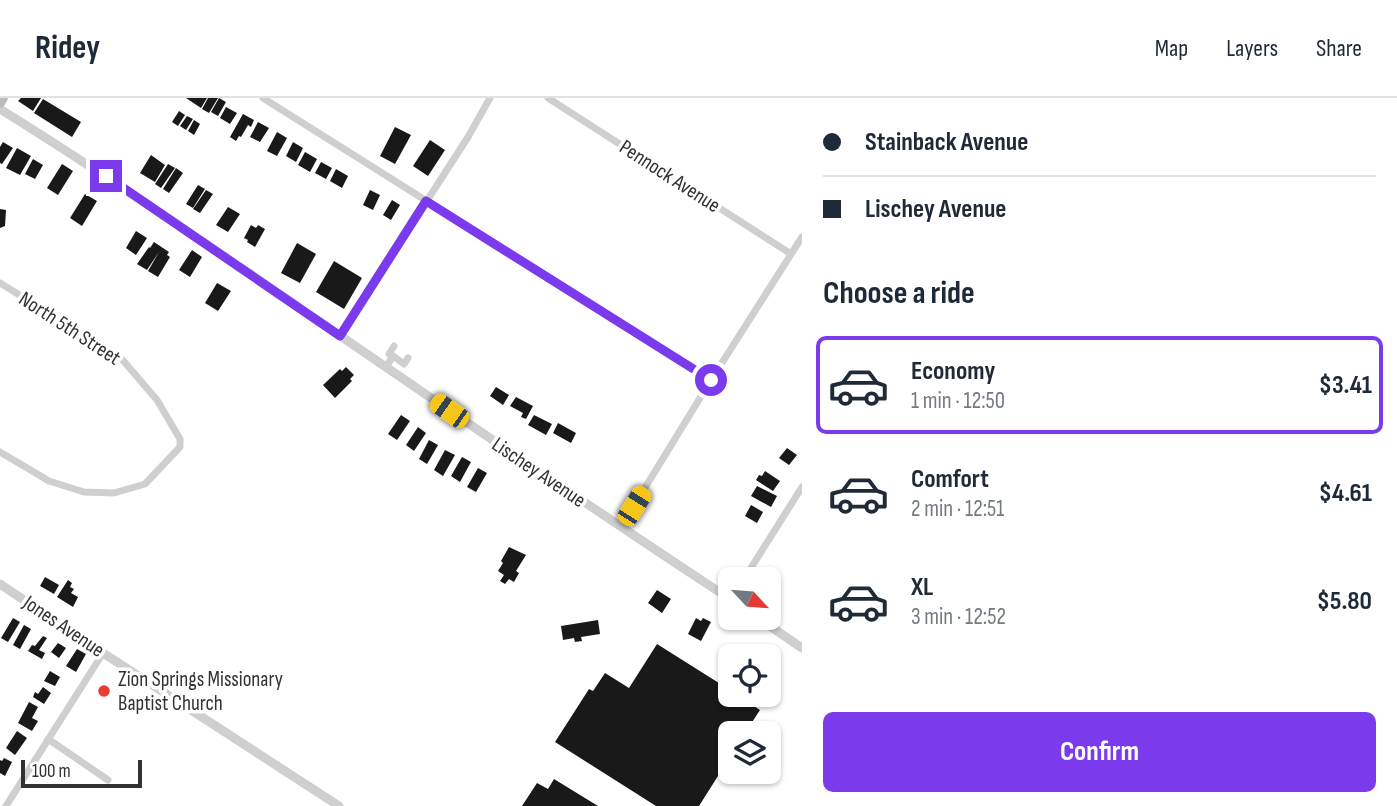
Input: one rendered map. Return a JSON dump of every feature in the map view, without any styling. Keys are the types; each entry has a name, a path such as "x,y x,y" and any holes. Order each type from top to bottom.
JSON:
{"main road":[{"path":"0,103 3,98"}],"street":[{"path":"263,98 711,380"},
{"path":"340,336 468,137 490,98"},
{"name":"Pennock Avenue","path":"548,98 791,254"},
{"name":"Lischey Avenue","path":"0,109 113,181 718,591"},
{"path":"621,527 802,237"},
{"name":"North 5th Street","path":"0,283 121,358 157,400 180,439 180,447 145,484 114,493 84,492 49,481 0,452"},
{"path":"394,346 389,354 397,356 404,364 408,358"},
{"path":"386,367 397,356"},
{"path":"751,567 802,486"},
{"name":"Jones Avenue","path":"0,584 339,806"},
{"path":"776,630 802,648"},
{"path":"6,806 103,653"},
{"path":"48,739 108,780"}],"building":[{"path":"21,98 41,98 33,111 18,101"},
{"path":"186,98 207,98 201,108"},
{"path":"208,98 218,98 209,113 202,109"},
{"path":"219,98 226,102 218,116 211,112"},
{"path":"43,99 81,122 72,137 34,113"},
{"path":"226,107 237,113 230,124 220,118"},
{"path":"179,111 185,115 178,126 172,122"},
{"path":"243,114 254,120 251,127 248,125 236,141 230,137"},
{"path":"187,116 193,119 186,130 180,126"},
{"path":"194,120 200,124 194,135 188,131"},
{"path":"258,122 269,128 260,142 250,137"},
{"path":"395,127 411,135 395,164 380,156"},
{"path":"277,132 287,138 277,156 267,151"},
{"path":"430,140 445,150 428,176 413,166"},
{"path":"3,142 13,148 2,164 0,147"},
{"path":"293,142 303,148 296,162 286,156"},
{"path":"17,148 31,156 20,175 6,168"},
{"path":"305,152 317,159 310,172 298,165"},
{"path":"151,155 165,165 155,182 140,173"},
{"path":"33,159 43,165 35,179 25,174"},
{"path":"321,162 332,168 326,179 315,173"},
{"path":"62,164 73,171 58,195 47,188"},
{"path":"168,164 175,168 161,188 155,184"},
{"path":"176,168 183,173 169,193 163,189"},
{"path":"336,169 348,176 342,188 330,181"},
{"path":"198,185 205,189 193,208 186,204"},
{"path":"206,190 213,194 200,213 193,209"},
{"path":"370,190 380,195 373,210 363,205"},
{"path":"85,194 97,201 82,226 70,218"},
{"path":"392,200 400,205 391,220 383,215"},
{"path":"228,207 240,214 228,232 216,225"},
{"path":"0,209 6,210 5,226 0,228"},
{"path":"251,225 265,229 255,247 244,238"},
{"path":"136,231 147,238 136,255 126,248"},
{"path":"154,242 169,252 167,255 170,257 158,277 148,271 159,252 147,270 137,264"},
{"path":"297,243 316,254 300,283 281,273"},
{"path":"192,250 202,257 190,277 179,270"},
{"path":"334,261 362,278 344,309 316,292"},
{"path":"217,283 231,291 218,311 205,303"},
{"path":"346,367 354,375 350,379 352,381 335,398 323,385 340,369 342,371"},
{"path":"496,387 509,395 503,405 490,396"},
{"path":"516,397 533,406 526,419 521,417 523,413 510,406"},
{"path":"401,415 410,421 397,440 388,434"},
{"path":"534,415 552,424 546,435 528,425"},
{"path":"558,423 576,433 571,443 553,433"},
{"path":"418,427 426,433 414,451 406,445"},
{"path":"429,440 438,445 427,464 419,459"},
{"path":"787,448 797,455 789,465 779,458"},
{"path":"445,450 455,455 443,476 434,470"},
{"path":"462,457 471,462 460,482 451,476"},
{"path":"478,468 487,473 476,492 467,487"},
{"path":"765,471 780,481 773,491 756,480"},
{"path":"757,486 777,496 771,507 751,496"},
{"path":"751,505 763,512 757,523 745,516"},
{"path":"509,547 526,555 516,571 519,573 514,582 509,579 505,584 500,581 504,575 498,571"},
{"path":"45,577 59,585 54,594 40,586"},
{"path":"68,580 72,583 70,587 74,589 71,593 78,597 73,607 57,597"},
{"path":"657,590 671,599 662,613 648,603"},
{"path":"13,618 20,622 8,642 1,638"},
{"path":"696,618 711,622 701,641 688,634"},
{"path":"598,620 600,634 581,637 582,641 575,642 574,638 563,640 561,626"},
{"path":"24,625 31,629 20,649 13,645"},
{"path":"43,636 47,638 39,650 45,653 42,659 28,651"},
{"path":"58,643 66,648 59,658 51,652"},
{"path":"657,644 718,682 718,707 755,707 760,710 753,721 718,721 718,776 699,806 656,806 555,742 589,689 593,691 605,673 629,688"},
{"path":"77,649 86,654 76,672 66,666"},
{"path":"50,671 60,677 55,686 44,681"},
{"path":"43,687 51,693 44,704 33,697 35,692 38,694"},
{"path":"29,702 38,707 32,718 38,721 32,731 18,723"},
{"path":"17,731 27,738 15,755 6,748"},
{"path":"4,758 12,762 5,776 0,773 0,760"},
{"path":"554,779 598,806 522,806 537,783 548,789"}],"place":[{"name":"Zion Springs Missionary Baptist Church","path":"104,691"}],"route":[{"path":"106,176 340,336 426,201 711,380"}]}
